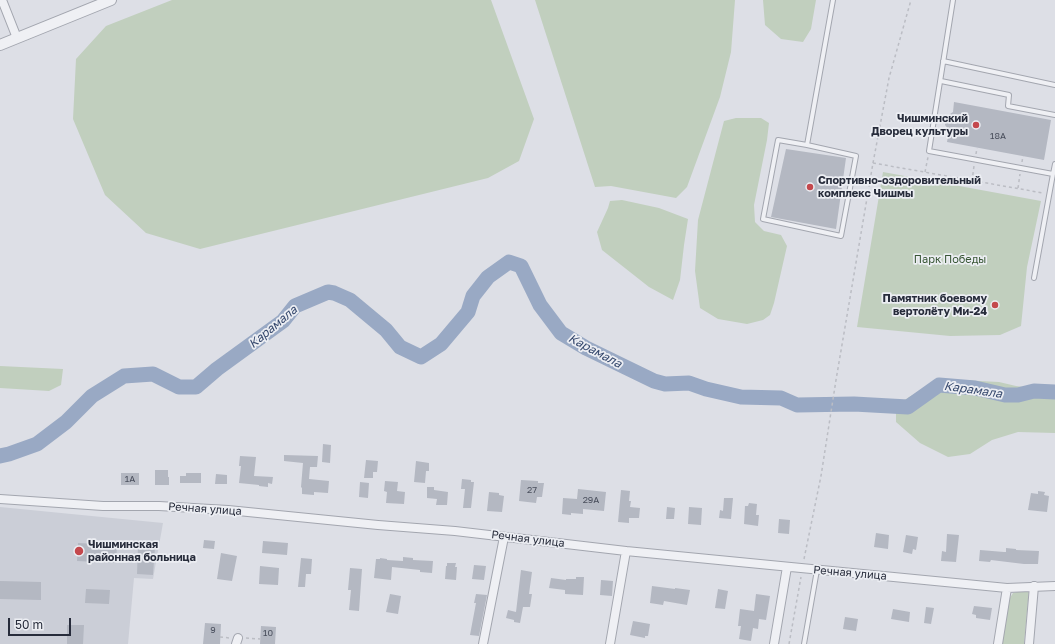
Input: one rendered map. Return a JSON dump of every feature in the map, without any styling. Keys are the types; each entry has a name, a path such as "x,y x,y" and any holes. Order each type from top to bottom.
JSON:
{"street":[{"path":"2,0 3,13 17,38"},
{"path":"0,46 111,0"},
{"name":"Речная улица","path":"0,499 103,506 159,506 228,510 455,531 787,567 1007,588 1055,586"},
{"path":"482,644 504,537"},
{"path":"610,644 626,550"},
{"path":"774,644 787,567"},
{"path":"1028,644 1034,586"},
{"path":"998,644 1007,588"}],"lane":[{"path":"807,145 833,0"},
{"path":"953,0 929,151 1053,174"},
{"path":"944,61 1055,85"},
{"path":"941,81 1009,95 1008,106 1055,115"},
{"path":"778,140 807,145 856,156 841,236 764,219 778,140"},
{"path":"1034,278 1055,164"},
{"path":"804,644 817,570"}],"path":[{"path":"821,476 873,163 889,78 911,0"},
{"path":"925,172 929,151"},
{"path":"873,163 1050,194"}],"shaded area":[{"name":"Чишминская районная больница","path":"0,507 163,523 153,579 134,578 128,644 0,644"}],"green space":[{"path":"172,0 491,0 534,119 519,161 488,178 200,249 146,233 105,195 73,119 76,59 106,26"},
{"path":"535,0 735,0 731,52 720,97 687,187 676,198 611,186 595,187"},
{"path":"763,0 816,0 811,29 803,42 781,39 765,25"},
{"path":"736,118 761,118 769,123 754,205 755,222 764,231 781,235 787,246 770,315 763,320 747,324 718,319 700,308 695,271 698,220 724,121"},
{"name":"Парк Победы","path":"883,172 1041,201 1027,267 1021,326 1000,335 950,336 857,327"},
{"path":"622,200 659,208 688,219 680,280 673,300 649,287 602,250 597,232 610,201"},
{"path":"0,366 63,369 61,385 49,391 0,388"},
{"path":"941,379 999,382 1016,386 1055,391 1055,433 1018,432 992,440 970,454 948,457 920,443 896,422 896,406"},
{"path":"1029,589 1024,644 1002,644 1008,601 1013,593"}],"building":[{"path":"954,102 1051,120 1044,160 947,142 949,130 945,125 945,120 947,116 953,112"},
{"name":"Спортивно-оздоровительный комплекс Чишмы","path":"786,149 846,158 836,229 771,217"},
{"path":"323,444 331,445 330,463 322,462"},
{"path":"284,455 318,456 317,467 310,467 309,479 329,481 328,493 314,492 314,495 302,494 301,487 303,463 284,461"},
{"path":"240,456 256,457 254,476 273,477 272,484 268,483 268,487 239,483 241,466 239,466"},
{"path":"366,460 378,461 377,472 373,472 373,478 364,478"},
{"path":"416,461 429,463 429,471 426,471 425,483 414,482"},
{"path":"155,470 168,470 169,485 155,485"},
{"path":"121,473 139,473 139,485 121,485"},
{"path":"186,473 201,473 201,483 180,483 180,476 186,476"},
{"path":"216,474 227,475 227,484 215,484"},
{"path":"462,479 471,480 471,482 474,482 471,508 463,508 465,489 461,489"},
{"path":"521,480 538,481 538,483 544,483 542,497 537,497 536,503 519,501"},
{"path":"385,481 398,482 397,491 405,492 404,504 386,503 387,492 384,491"},
{"path":"360,482 369,483 368,498 359,497"},
{"path":"427,487 434,487 434,490 448,492 447,505 436,505 437,499 427,498"},
{"path":"578,489 606,492 604,511 583,509 583,514 562,514 563,498 577,499"},
{"path":"621,490 630,491 630,507 640,508 639,518 629,518 629,523 618,522"},
{"path":"1038,491 1045,492 1044,495 1049,496 1047,512 1028,510 1031,493 1038,494"},
{"path":"489,492 499,493 499,495 504,496 502,512 487,511"},
{"path":"724,498 733,498 731,519 719,518 720,510 723,511"},
{"path":"749,503 757,504 756,515 759,515 758,526 744,524 745,506 748,506"},
{"path":"667,507 675,508 674,519 666,519"},
{"path":"689,507 702,508 701,525 688,524"},
{"path":"779,519 790,520 789,534 778,533"},
{"path":"876,533 889,535 888,549 874,547"},
{"path":"947,534 959,535 956,562 941,561 942,551 946,552"},
{"path":"906,535 918,537 916,550 913,549 912,554 903,552"},
{"path":"204,540 215,541 214,549 203,548"},
{"path":"263,541 288,543 287,555 262,553"},
{"path":"78,543 117,545 116,563 77,561"},
{"path":"138,546 155,547 153,575 137,574"},
{"path":"1006,548 1039,551 1038,564 991,560 990,562 979,561 980,550 1006,552"},
{"path":"221,553 237,556 232,581 217,579"},
{"path":"403,557 413,558 413,560 433,561 432,573 392,567 391,580 374,578 376,559 380,558 403,561"},
{"path":"301,558 312,559 311,574 306,574 305,587 298,587"},
{"path":"447,563 456,563 456,580 445,579"},
{"path":"474,565 486,566 484,580 472,579"},
{"path":"260,566 279,568 278,585 259,584"},
{"path":"350,568 362,569 359,611 349,610 351,590 348,590"},
{"path":"521,570 532,572 529,594 532,594 530,607 523,607 520,623 506,618 508,610 516,612"},
{"path":"576,577 584,577 583,595 565,594 565,590 549,588 551,578 566,580 576,579"},
{"path":"601,580 613,581 612,596 600,595"},
{"path":"0,581 41,582 41,600 0,599"},
{"path":"652,586 690,590 687,605 664,601 663,605 650,603"},
{"path":"86,589 110,590 109,604 85,603"},
{"path":"718,589 728,591 725,609 715,608"},
{"path":"390,594 401,596 398,614 386,612"},
{"path":"476,594 487,595 479,636 470,635 476,603 474,603"},
{"path":"756,594 770,596 766,620 759,619 758,629 753,628 751,641 739,639 741,626 738,626 740,609 754,611"},
{"path":"974,606 992,608 990,620 976,618 976,615 972,614"},
{"path":"926,607 934,608 931,624 924,623"},
{"path":"893,609 910,612 909,622 891,619"},
{"path":"845,617 858,619 856,631 843,629"},
{"path":"633,621 650,624 648,636 645,636 645,638 630,635"},
{"path":"205,623 221,624 220,644 203,644"},
{"path":"67,625 84,625 83,644 67,644"},
{"path":"261,626 276,627 275,644 260,644"}],"waterway":[{"name":"Карамала","path":"0,456 37,444 66,422 92,396 124,376 153,374 179,387 196,387 217,369 283,321 295,306 328,292 350,300 386,330 400,347 421,357 441,344 468,312 473,296 488,277 509,262 521,266 540,305 561,333 586,348 654,381 665,384 689,383 706,389 741,397 781,398 797,405 854,404 908,407 939,385 975,388 1005,395 1018,395 1034,391 1055,392"}],"place":[{"name":"Чишминский Дворец культуры","path":"976,125"},
{"name":"Спортивно-оздоровительный комплекс Чишмы","path":"810,187"},
{"name":"Памятник боевому вертолёту Ми-24","path":"995,305"},
{"name":"Чишминская районная больница","path":"79,551"}]}
